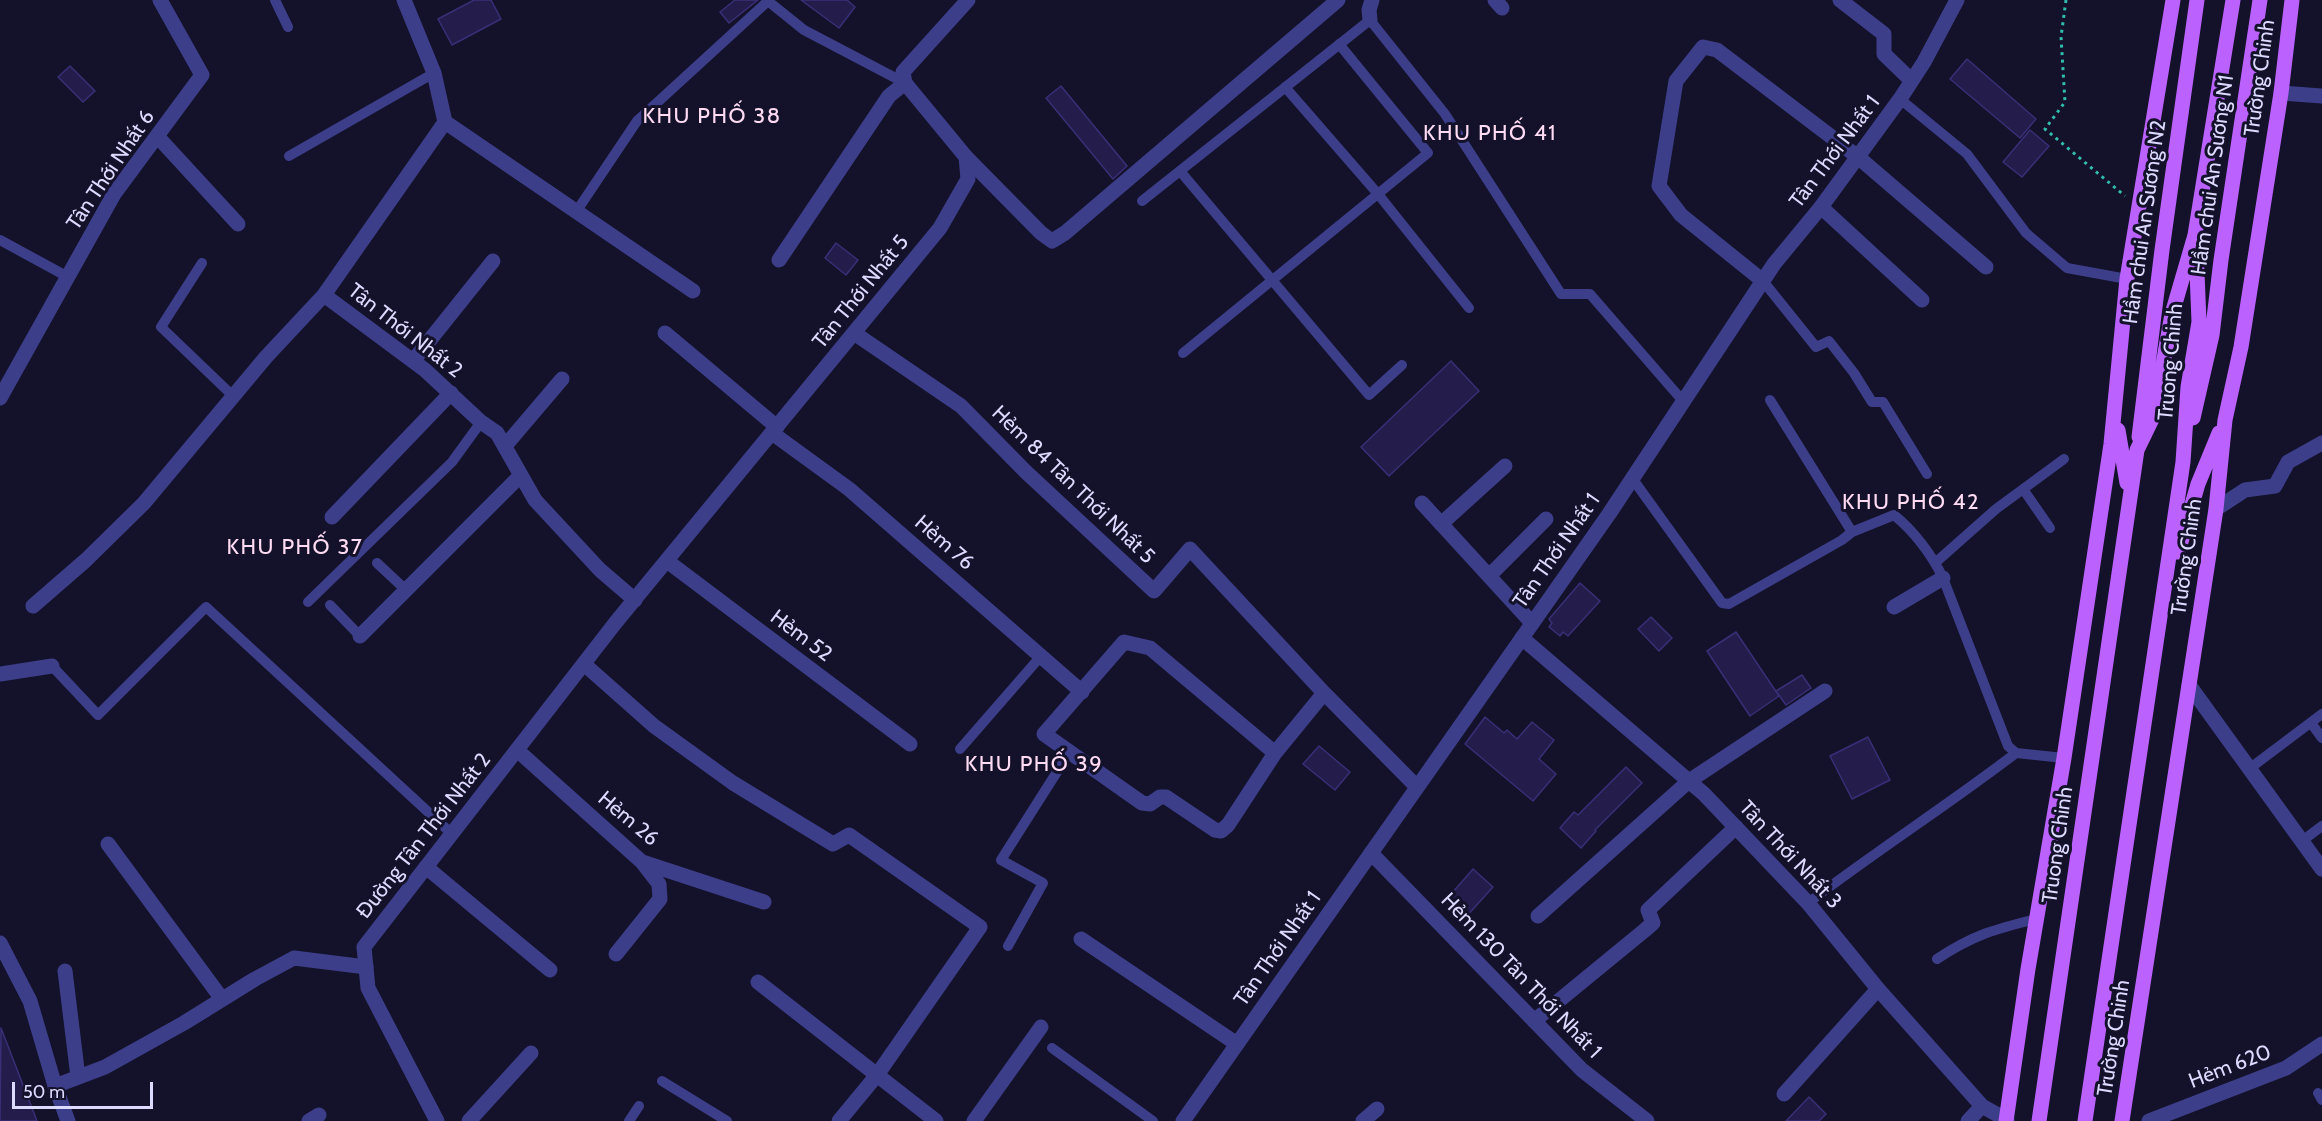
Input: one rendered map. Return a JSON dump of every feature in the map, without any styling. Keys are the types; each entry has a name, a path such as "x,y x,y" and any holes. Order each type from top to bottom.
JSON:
{"main road":[{"path":"2006,1121 2036,919 2064,758 2114,415 2127,279 2173,0"},
{"name":"Hầm chui An Sương N2","path":"2137,450 2163,238 2197,0"},
{"name":"Trường Chinh","path":"2195,235 2233,0"},
{"name":"Hầm chui An Sương N1","path":"2183,462 2212,335 2260,0"},
{"name":"Trường Chinh","path":"2122,1121 2216,509 2225,420 2241,347 2281,93 2292,0"},
{"name":"Truong Chinh","path":"2039,1121 2137,450 2154,415 2172,314 2195,235"},
{"name":"Truong Chinh","path":"2085,1121 2183,462 2188,387 2199,322 2195,235"},
{"name":"Truong Chinh","path":"2114,415 2126,466 2129,504"},
{"name":"Truong Chinh","path":"2165,592 2198,484 2225,420"}],"street":[{"name":"Tân Thới Nhất 6","path":"0,398 114,194 202,75 160,0"},
{"path":"404,0 434,73 445,122 693,291"},
{"path":"968,0 903,72 905,83 966,157 1041,233 1052,241 1065,233 1338,0"},
{"path":"1370,20 1369,10 1372,0"},
{"path":"1840,0 1884,34 1884,54 1911,80"},
{"name":"Tân Thới Nhất 1","path":"1188,1119 1237,1044 1632,478 1762,281 1821,207 1900,99 1924,62 1957,0"},
{"path":"1762,281 1681,215 1659,186 1676,81 1703,47 1717,50 1857,158 1986,267"},
{"path":"779,260 890,96 905,83"},
{"path":"2281,93 2322,96"},
{"name":"Tân Thới Nhất 2","path":"445,122 324,295 413,362 451,393 481,422 497,433 535,500 600,570 635,600"},
{"path":"157,136 238,224"},
{"name":"Tân Thới Nhất 5","path":"635,600 940,228 968,179 966,157"},
{"path":"1821,207 1922,300"},
{"path":"413,362 493,261"},
{"path":"33,606 86,560 144,503 266,357 324,295"},
{"name":"Hẻm 76","path":"665,333 775,430 849,489 1082,692"},
{"name":"Hẻm 84 Tân Thới Nhất 5","path":"854,333 961,406 1026,472 1154,591 1190,549 1324,693 1418,787"},
{"path":"505,446 562,379"},
{"path":"332,517 451,393"},
{"path":"2216,509 2246,490 2275,486 2288,462 2322,443"},
{"path":"1441,524 1505,466"},
{"path":"360,636 521,476"},
{"path":"1422,504 1532,623"},
{"path":"1489,576 1546,519"},
{"name":"Hẻm 52","path":"667,561 910,744"},
{"path":"1894,607 1943,578"},
{"name":"Đường Tân Thới Nhất 2","path":"437,1121 368,988 364,946 635,600"},
{"name":"Tân Thới Nhất 3","path":"1522,638 1689,780 1808,903 1878,989 1982,1106 2006,1121"},
{"path":"1275,753 1150,648 1124,642 1044,734 1142,803 1150,804 1160,797 1166,797 1215,830 1221,831 1228,825 1275,753 1324,693"},
{"path":"584,664 654,726 733,783 834,844 849,835 980,927 877,1075 839,1121"},
{"path":"0,674 52,666"},
{"path":"2189,686 2322,869"},
{"path":"1538,916 1689,780 1825,691"},
{"name":"Hẻm 26","path":"517,750 642,862 764,902"},
{"path":"1534,1021 1645,930 1653,922 1648,910 1736,827"},
{"path":"108,844 222,999"},
{"name":"Hẻm 130 Tân Thới Nhất 1","path":"1371,853 1582,1070 1647,1121"},
{"path":"616,954 660,899 659,884 642,862"},
{"path":"426,867 550,970"},
{"path":"1081,939 1237,1044"},
{"path":"0,943 30,1001 55,1086 68,1121"},
{"path":"55,1086 105,1067 294,958 366,967"},
{"path":"65,971 78,1077"},
{"path":"758,982 936,1121"},
{"path":"1784,1094 1878,989"},
{"path":"974,1121 1041,1027"},
{"name":"Hẻm 620","path":"2149,1121 2286,1068 2322,1044"},
{"path":"469,1121 531,1053"},
{"path":"1968,1121 1982,1106"},
{"path":"1363,1121 1377,1109"}],"lane":[{"path":"275,0 288,27"},
{"path":"576,212 637,121 768,1 804,30 905,83"},
{"path":"1142,201 1370,20 1445,114 1561,294 1590,294 1682,400"},
{"path":"1184,353 1428,153 1339,44"},
{"path":"289,156 434,73"},
{"path":"1286,87 1378,194 1469,308"},
{"path":"1900,99 1967,154 2026,232 2067,268 2127,279"},
{"path":"1180,171 1369,395 1402,365"},
{"path":"0,240 68,277"},
{"path":"202,263 161,327 233,396"},
{"path":"1762,281 1816,346 1829,340 1872,402 1883,402 1927,474"},
{"path":"1770,400 1852,532"},
{"path":"308,602 452,462 481,422"},
{"path":"1935,563 1996,509 2064,459"},
{"path":"1632,478 1722,603 1729,604 1842,540 1852,532 1894,515 1935,563 1943,578 2008,746 2016,753 2064,758"},
{"path":"2023,489 2050,528"},
{"path":"378,563 407,591"},
{"path":"330,605 360,636"},
{"path":"52,666 98,715 206,607 452,834"},
{"path":"960,749 1041,656"},
{"path":"2249,768 2322,714"},
{"path":"2310,723 2322,738"},
{"path":"1008,946 1043,883 1001,860 1069,753"},
{"path":"1808,903 1864,861 1965,792 2016,753"},
{"path":"2302,841 2322,826"},
{"path":"1937,959 1958,945 1985,932 2036,919"},
{"path":"1052,1048 1153,1121"},
{"path":"662,1081 727,1121"},
{"path":"629,1121 639,1106"}],"path":[{"path":"2066,0 2061,37 2065,102 2045,129 2139,207"}],"building":[{"path":"474,0 491,0 501,19 452,45 438,19"},
{"path":"735,0 758,0 729,23 720,12"},
{"path":"801,0 847,0 855,7 839,28"},
{"path":"1967,59 2036,119 2020,138 1950,79"},
{"path":"70,66 95,91 83,102 58,77"},
{"path":"1061,86 1127,166 1113,179 1046,98"},
{"path":"2030,130 2049,146 2022,177 2003,162"},
{"path":"836,243 858,260 846,275 825,258"},
{"path":"1451,361 1479,391 1389,476 1361,447"},
{"path":"1580,583 1600,601 1568,636 1563,632 1560,636 1549,627 1552,623 1549,619"},
{"path":"1651,617 1672,638 1659,651 1638,629"},
{"path":"1736,632 1779,696 1750,716 1707,651"},
{"path":"1802,675 1811,688 1786,705 1776,691"},
{"path":"1485,717 1504,733 1507,730 1517,739 1532,722 1554,740 1539,759 1556,774 1533,801 1465,744"},
{"path":"1868,737 1890,780 1852,799 1830,756"},
{"path":"1319,746 1350,772 1335,790 1303,764"},
{"path":"1626,767 1642,783 1595,830 1581,848 1560,828 1574,812 1578,815"},
{"path":"1473,869 1493,887 1465,918 1445,901"},
{"path":"1,1028 37,1121 0,1121"},
{"path":"1809,1097 1826,1114 1819,1121 1786,1121"}],"district":[{"name":"KHU PHỐ 38","path":"712,117"},
{"name":"KHU PHỐ 41","path":"1490,134"},
{"name":"KHU PHỐ 42","path":"1911,503"},
{"name":"KHU PHỐ 37","path":"295,548"},
{"name":"KHU PHỐ 39","path":"1034,765"}]}
